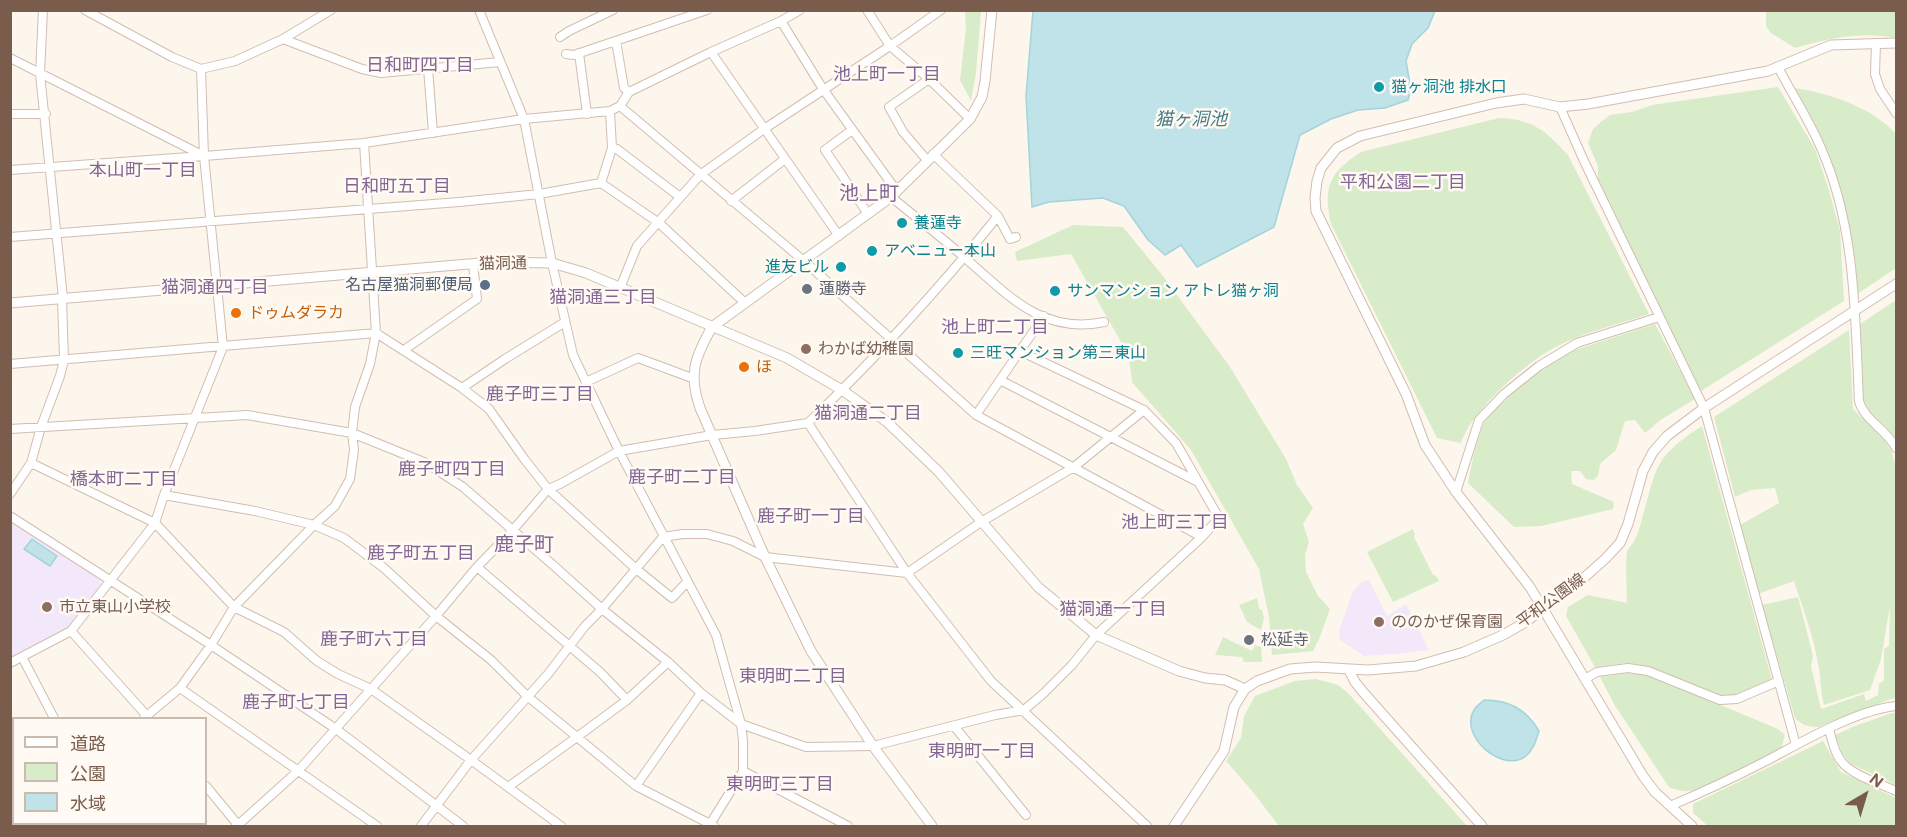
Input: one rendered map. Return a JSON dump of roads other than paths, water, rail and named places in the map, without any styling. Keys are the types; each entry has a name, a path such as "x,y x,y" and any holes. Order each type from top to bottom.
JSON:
{"street":[{"path":"10,494 31,463 64,360 63,298 46,114 40,74 43,10"},
{"path":"85,10 172,57 201,69 235,62 283,39 331,10"},
{"path":"164,495 255,511 314,525 344,538 384,568 436,616 491,660 527,696 636,786 711,826 743,771 741,724 716,635 619,451 573,355 552,263 524,119 479,10"},
{"path":"560,37 613,10"},
{"path":"566,54 574,55 707,10"},
{"path":"10,170 364,143 524,119 610,111 620,106 628,93 800,10"},
{"path":"867,10 890,46 969,119"},
{"path":"620,288 637,246 700,175 940,10"},
{"path":"932,826 873,746 811,651 765,557 697,400 692,378 700,347 712,327 868,214 893,193 969,119 982,97 992,10"},
{"path":"785,16 823,89 893,193 1018,305 1062,323 1076,326 1104,322"},
{"path":"283,39 362,69 381,73 500,62"},
{"path":"616,41 624,88 628,93"},
{"path":"1876,43 1875,74 1880,89 1896,113"},
{"path":"1692,826 1655,792 1643,776 1530,587 1456,492 1425,445 1406,394 1316,211 1317,181 1321,168 1337,148 1360,135 1496,103 1524,99 1560,107 1738,78 1768,71 1832,45 1896,43"},
{"path":"711,52 839,236"},
{"path":"579,53 587,114"},
{"path":"10,58 204,156"},
{"path":"1778,67 1822,149 1847,232 1861,409 1891,438 1896,448"},
{"path":"428,68 434,133"},
{"path":"10,663 71,631 155,523 223,347 204,156 201,69"},
{"path":"929,80 888,107 903,132 998,216 1010,239 1016,237"},
{"path":"620,106 804,261 976,415 1202,537"},
{"path":"1560,107 1704,408 1796,745"},
{"path":"601,183 612,148 610,111"},
{"path":"10,114 46,114"},
{"path":"852,130 825,150 868,214"},
{"path":"148,717 180,688 211,645 234,607 335,506 350,479 354,450 352,433 355,407 370,364 376,333 364,143"},
{"path":"612,148 680,197"},
{"path":"731,201 785,159"},
{"path":"10,237 459,202 539,194 601,183 659,223 744,302"},
{"path":"207,787 238,826 298,771 548,489 619,451 712,435 808,423 890,339 964,258 998,216"},
{"name":"猫洞通","path":"10,303 492,262 552,263 586,273 786,358 842,390 887,422 939,472 1038,587 1096,635 1179,671 1205,678 1225,680 1245,688"},
{"path":"404,350 477,299 473,264"},
{"name":"平和公園線","path":"1245,688 1267,676 1290,669 1314,667 1349,670 1416,666 1440,660 1503,635 1544,609 1577,584 1620,543 1628,525 1643,471 1653,453 1667,436 1704,408 1896,285"},
{"path":"976,415 1044,316"},
{"path":"1456,492 1479,420 1504,394 1539,366 1577,343 1659,317"},
{"path":"462,387 565,322"},
{"path":"10,364 376,333 462,387 489,409 548,489 635,568 672,598 687,582"},
{"path":"10,429 247,415 352,433 426,463 463,488 602,609 668,662 700,693 741,724 806,747 873,746 995,715 1024,710 1072,665 1096,635 1202,537 1219,518 1176,442 1144,411 1020,351"},
{"path":"586,382 639,358 692,378"},
{"path":"1000,380 1198,481"},
{"path":"421,826 471,760 663,537 707,534 733,541 765,557 907,573 981,522 1074,467 1144,411"},
{"path":"808,423 907,573 992,681 1147,826"},
{"path":"31,463 155,523 234,607 284,632 317,661 331,670 371,689 561,826"},
{"path":"10,516 112,580 336,729 463,826"},
{"path":"477,567 600,672 627,700"},
{"path":"71,631 146,717"},
{"path":"22,657 53,717"},
{"path":"508,787 627,700 668,662"},
{"path":"1585,679 1597,672 1628,668 1648,671 1720,700 1737,699 1779,681"},
{"path":"1349,670 1363,692 1482,826"},
{"path":"180,688 377,826"},
{"path":"1174,826 1224,751 1234,707 1245,688"},
{"path":"636,786 700,693"},
{"path":"1670,806 1722,784 1829,729 1882,707 1896,706"},
{"path":"954,726 1026,815"},
{"path":"1829,729 1836,754 1842,763 1851,771 1896,791"},
{"path":"743,771 848,826"}],"water":[{"name":"猫ヶ洞池","path":"1033,10 1435,11 1428,28 1412,44 1406,61 1411,90 1408,100 1385,108 1358,110 1331,119 1300,135 1274,227 1197,267 1181,245 1165,255 1148,240 1124,206 1103,198 1049,202 1032,207 1026,96"},
{"path":"32,539 57,556 50,566 24,549"},
{"path":"1484,700 1493,700 1516,707 1534,723 1539,731 1533,747 1526,756 1517,760 1506,760 1486,750 1478,741 1472,731 1471,720 1475,709"}],"place":[{"name":"猫ヶ洞池 排水口","path":"1379,87"},
{"name":"養蓮寺","path":"902,223"},
{"name":"アベニュー本山","path":"872,251"},
{"name":"進友ビル","path":"841,267"},
{"name":"名古屋猫洞郵便局","path":"485,285"},
{"name":"蓮勝寺","path":"807,289"},
{"name":"サンマンション アトレ猫ヶ洞","path":"1055,291"},
{"name":"ドゥムダラカ","path":"236,313"},
{"name":"わかば幼稚園","path":"806,349"},
{"name":"三旺マンション第三東山","path":"958,353"},
{"name":"ほ","path":"744,367"},
{"name":"市立東山小学校","path":"47,607"},
{"name":"ののかぜ保育園","path":"1379,622"},
{"name":"松延寺","path":"1249,640"}],"district":[{"name":"日和町四丁目","path":"420,66"},
{"name":"池上町一丁目","path":"887,75"},
{"name":"本山町一丁目","path":"143,171"},
{"name":"平和公園二丁目","path":"1403,183"},
{"name":"日和町五丁目","path":"397,187"},
{"name":"池上町","path":"869,194"},
{"name":"猫洞通四丁目","path":"215,288"},
{"name":"猫洞通三丁目","path":"603,298"},
{"name":"池上町二丁目","path":"995,328"},
{"name":"鹿子町三丁目","path":"540,395"},
{"name":"猫洞通二丁目","path":"868,414"},
{"name":"鹿子町四丁目","path":"452,470"},
{"name":"鹿子町二丁目","path":"682,478"},
{"name":"橋本町二丁目","path":"124,480"},
{"name":"鹿子町一丁目","path":"811,517"},
{"name":"池上町三丁目","path":"1175,523"},
{"name":"鹿子町","path":"524,545"},
{"name":"鹿子町五丁目","path":"421,554"},
{"name":"猫洞通一丁目","path":"1113,610"},
{"name":"鹿子町六丁目","path":"374,640"},
{"name":"東明町二丁目","path":"793,677"},
{"name":"鹿子町七丁目","path":"296,703"},
{"name":"東明町一丁目","path":"982,752"},
{"name":"東明町三丁目","path":"780,785"}]}
